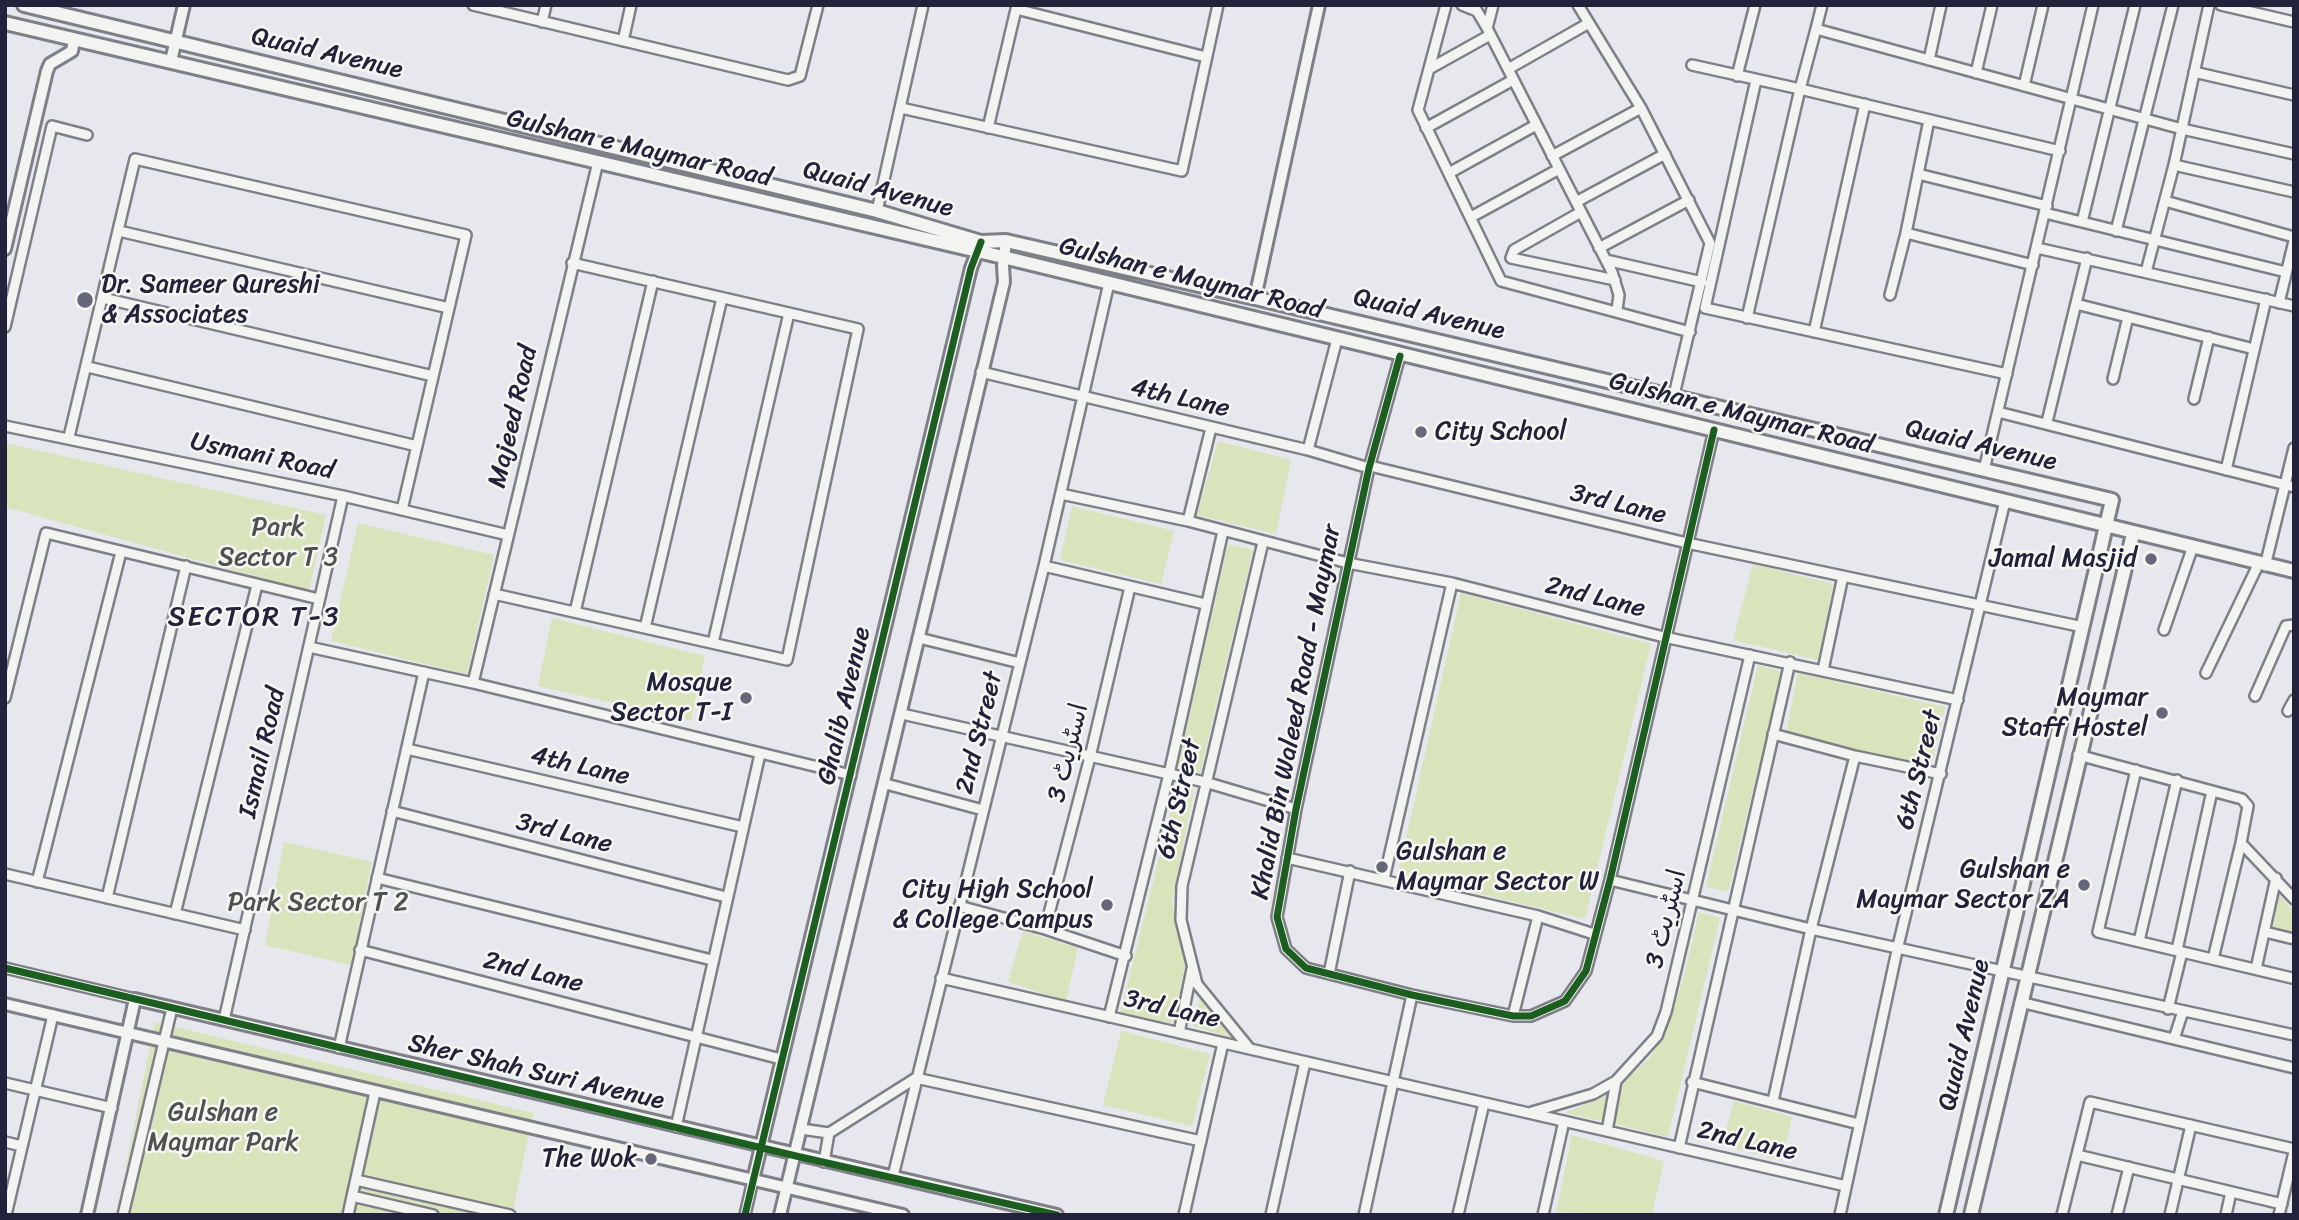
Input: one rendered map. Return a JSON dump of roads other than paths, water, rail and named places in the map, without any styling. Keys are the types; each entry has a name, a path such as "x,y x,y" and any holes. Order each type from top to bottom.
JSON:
{"main road":[{"name":"Quaid Avenue","path":"24,5 877,211 980,248 1006,241 1674,395 2112,500 1945,1215"},
{"name":"Gulshan e Maymar Road","path":"5,23 980,248 1003,257 1400,356 2106,525 2192,549 2294,571"},
{"name":"Quaid Avenue","path":"1971,1215 2078,755 2133,534"}],"street":[{"path":"171,61 184,5"},
{"path":"473,5 788,80 800,76 818,5"},
{"path":"542,22 546,5"},
{"path":"623,41 631,5"},
{"path":"877,211 923,5"},
{"path":"901,108 1182,171 1218,5"},
{"path":"1255,298 1319,5"},
{"path":"1446,5 1430,69 1418,102 1419,114 1498,277 1506,285 1617,310 1689,332"},
{"path":"1462,5 1477,11 1489,32 1606,260 1619,295 1617,310"},
{"path":"1430,69 1489,32 1493,5"},
{"path":"1578,5 1641,108 1710,243 1674,395"},
{"path":"1737,76 1755,5"},
{"path":"1747,318 1822,5"},
{"path":"1929,60 1941,5"},
{"path":"1976,73 1992,5"},
{"path":"2024,86 2043,5"},
{"path":"1984,470 2093,5"},
{"path":"2082,222 2135,5"},
{"path":"2116,231 2173,5"},
{"path":"2146,272 2174,165 2209,5"},
{"path":"2221,5 2294,22"},
{"path":"988,128 1016,7 1206,57"},
{"path":"1507,69 1589,23"},
{"path":"1816,29 2182,129 2294,154"},
{"path":"5,249 47,71 50,64 72,51 74,40"},
{"path":"1692,65 2060,151"},
{"path":"2194,72 2294,95"},
{"path":"1426,128 1513,80"},
{"path":"1756,80 1705,308 2007,374"},
{"path":"1814,332 1865,104"},
{"path":"1552,156 1641,108"},
{"path":"1890,295 1906,233 1929,120"},
{"path":"1449,173 1536,125"},
{"path":"5,327 52,126 87,135"},
{"path":"1576,202 1665,154"},
{"path":"69,437 88,367 135,159 466,235 402,510"},
{"name":"Majeed Road","path":"473,683 598,162"},
{"path":"2174,165 2294,192"},
{"path":"1471,217 1559,169"},
{"path":"1918,174 2082,222 2287,272"},
{"path":"1599,248 1689,200"},
{"path":"2165,201 2294,239 2279,303"},
{"path":"1581,212 1514,250 1511,258 1615,280"},
{"path":"118,231 449,308"},
{"path":"1906,233 2032,265"},
{"path":"780,1215 886,784 1004,282 1003,257 1006,241"},
{"name":"Ghalib Avenue","path":"753,1180 971,268 980,248"},
{"path":"2037,248 2294,306"},
{"path":"2047,422 2087,258"},
{"path":"1606,260 1702,282"},
{"path":"494,594 787,660 859,329 572,263"},
{"path":"575,612 653,282"},
{"name":"2nd Street","path":"893,1176 1044,566 1109,283"},
{"path":"103,298 433,376"},
{"path":"645,628 722,298"},
{"path":"2227,470 2266,299"},
{"path":"2076,304 2255,349"},
{"path":"713,643 789,313"},
{"path":"2113,379 2128,317"},
{"path":"2194,399 2208,337"},
{"path":"1308,450 1337,339"},
{"name":"Khalid Bin Waleed Road - Maymar","path":"1400,356 1348,563 1296,809 1277,917 1286,949 1306,968 1412,995 1513,1016 1531,1016 1565,1001 1586,971 1610,880 1664,637 1714,430"},
{"path":"88,367 417,446"},
{"name":"4th Lane","path":"981,372 1370,467"},
{"path":"1998,412 2047,422 2289,486"},
{"name":"Usmani Road","path":"5,425 343,496 508,535"},
{"path":"1188,522 1212,428"},
{"path":"2206,673 2261,565 2289,486 2294,447"},
{"name":"3rd Lane","path":"1370,467 1687,543 2083,627"},
{"path":"1060,494 1188,522 1263,542"},
{"name":"Ismail Road","path":"224,1020 343,496"},
{"name":"6th Street","path":"1840,1215 1898,946 2005,501"},
{"path":"1110,1017 1169,774 1223,531"},
{"path":"5,698 46,533 319,599"},
{"name":"6th Street","path":"1250,1049 1197,984 1181,920 1182,886 1263,542"},
{"name":"2nd Lane","path":"1263,542 1348,563 1452,583 1664,637 1958,700"},
{"path":"2164,630 2192,549"},
{"path":"37,882 121,552"},
{"path":"107,898 186,566"},
{"path":"1044,566 1205,604"},
{"path":"1823,670 1843,576"},
{"path":"1384,879 1452,583"},
{"path":"175,914 257,585"},
{"name":"اسٹریٹ 3","path":"1045,929 1090,757 1130,587"},
{"path":"2255,696 2286,625 2294,625"},
{"path":"919,638 1020,663"},
{"path":"309,646 851,775"},
{"name":"اسٹریٹ 3","path":"1524,1112 1564,1104 1593,1094 1616,1081 1657,1036 1666,1012 1694,898 1750,655"},
{"path":"1679,1148 1790,662"},
{"path":"339,1048 424,672"},
{"path":"2288,711 2294,700"},
{"path":"902,714 1205,782 1296,809"},
{"path":"1773,734 1855,757 1941,775"},
{"name":"4th Lane","path":"407,749 743,827"},
{"path":"676,1127 760,754"},
{"path":"2078,755 2177,780 2246,803 2241,843 2213,959"},
{"path":"1773,1101 1811,929 1855,757"},
{"path":"2136,770 2098,932 2292,978"},
{"path":"2139,941 2177,780"},
{"path":"886,784 983,810"},
{"path":"2168,1009 2212,790"},
{"name":"3rd Lane","path":"392,811 726,897"},
{"path":"2241,843 2294,899"},
{"path":"1287,858 1538,916 1594,934"},
{"path":"1329,974 1350,871"},
{"path":"5,874 245,930"},
{"name":"2nd Lane","path":"377,878 712,960"},
{"path":"2256,969 2276,878"},
{"path":"1610,880 1694,898 1811,929 2294,1035"},
{"path":"958,906 1045,929 1126,956"},
{"path":"1513,1016 1538,916"},
{"path":"2264,932 2294,939"},
{"name":"2nd Lane","path":"360,950 781,1059"},
{"name":"Sher Shah Suri Avenue","path":"5,968 760,1148 1057,1215"},
{"path":"1179,1033 1192,968"},
{"name":"3rd Lane","path":"941,978 1393,1082"},
{"path":"1364,1215 1412,995"},
{"path":"87,1215 130,1033 135,999"},
{"path":"2020,1002 2294,1068"},
{"name":"Sher Shah Suri Avenue","path":"5,1004 903,1215"},
{"path":"123,1215 172,1009"},
{"path":"2174,1040 2183,1012"},
{"path":"6,1215 53,1015"},
{"path":"1184,1215 1223,1043"},
{"path":"1271,1215 1305,1062"},
{"path":"802,1129 829,1133 916,1079 1201,1142"},
{"path":"1607,1131 1616,1081"},
{"name":"2nd Lane","path":"1393,1082 1846,1186"},
{"path":"1692,1082 1859,1124"},
{"path":"5,1083 112,1108"},
{"path":"348,1215 374,1092"},
{"path":"2062,1215 2090,1102 2294,1151 2279,1215"},
{"path":"1458,1215 1483,1103"},
{"path":"1543,1215 1564,1121"},
{"path":"2169,1215 2191,1125"},
{"path":"824,1162 829,1133"},
{"path":"5,1142 22,1146"},
{"path":"2077,1155 2282,1204"},
{"path":"2117,1215 2129,1167"},
{"path":"356,1180 510,1215"},
{"path":"745,1215 753,1180"},
{"path":"2226,1215 2231,1192"},
{"path":"352,1196 433,1215"}],"place":[{"name":"Dr. Sameer Qureshi & Associates","path":"85,300"},
{"name":"City School","path":"1421,432"},
{"name":"Jamal Masjid","path":"2151,559"},
{"name":"Mosque Sector T-I","path":"746,698"},
{"name":"Maymar Staff Hostel","path":"2162,713"},
{"name":"Gulshan e Maymar Sector W","path":"1382,867"},
{"name":"Gulshan e Maymar Sector ZA","path":"2084,885"},
{"name":"City High School & College Campus","path":"1107,905"},
{"name":"The Wok","path":"651,1159"}],"district":[{"name":"SECTOR T-3","path":"254,618"}],"park label":[{"name":"Park Sector T 3","path":"278,543"},
{"name":"Park Sector T 2","path":"318,903"},
{"name":"Gulshan e Maymar Park","path":"223,1128"}]}
